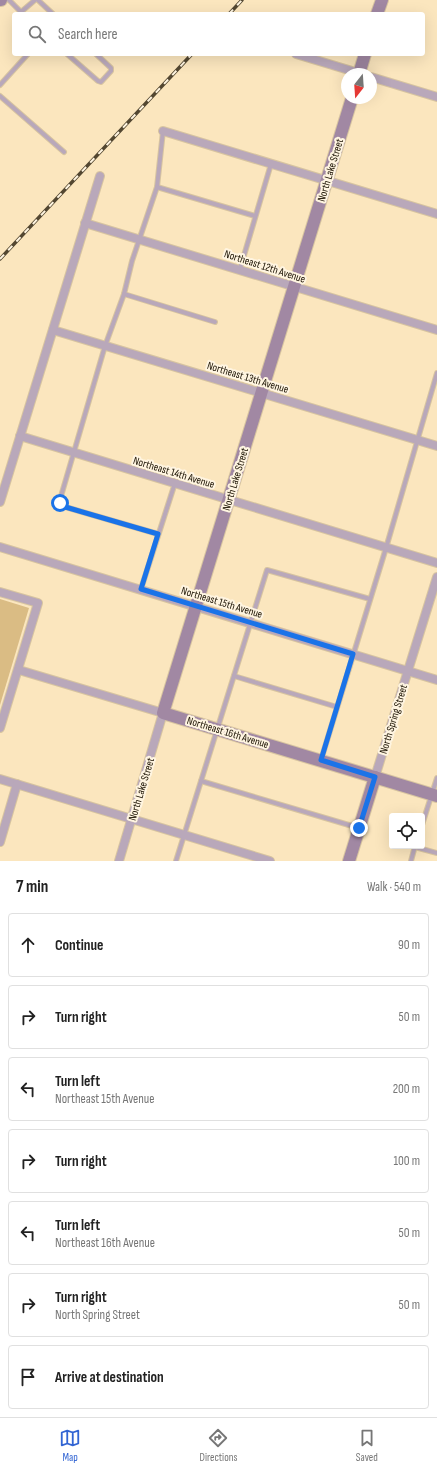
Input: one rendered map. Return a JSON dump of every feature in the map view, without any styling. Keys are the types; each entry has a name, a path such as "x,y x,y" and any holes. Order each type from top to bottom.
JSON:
{"street":[{"path":"378,12 382,0"},
{"path":"302,56 341,68"},
{"path":"362,68 364,56"},
{"path":"377,79 437,97"},
{"name":"North Lake Street","path":"119,861 350,104"},
{"path":"163,131 437,214"},
{"path":"0,502 100,176"},
{"name":"Northeast 12th Avenue","path":"86,223 437,330"},
{"name":"Northeast 13th Avenue","path":"53,330 437,446"},
{"name":"Northeast 14th Avenue","path":"20,436 437,563"},
{"name":"Northeast 15th Avenue","path":"0,547 437,680"},
{"name":"North Spring Street","path":"349,861 437,577"},
{"path":"0,592 38,603 19,670 0,728"},
{"name":"Northeast 16th Avenue","path":"19,670 434,795"},
{"path":"0,779 270,861"},
{"path":"0,842 17,784"}],"lane":[{"path":"9,0 21,12"},
{"path":"23,12 35,0"},
{"path":"38,0 51,12"},
{"path":"0,85 26,56"},
{"path":"69,56 100,82 111,71 111,68 98,56"},
{"path":"0,96 64,152"},
{"path":"158,534 62,506 60,503 105,346 124,294 139,239 157,187 163,131"},
{"path":"240,269 271,164"},
{"path":"157,187 256,216"},
{"path":"124,294 215,322"},
{"path":"321,760 386,548 437,373"},
{"path":"141,589 175,484"},
{"path":"176,861 267,570 370,599"},
{"path":"234,676 337,707"},
{"path":"425,818 434,795 437,778"},
{"path":"201,781 359,828"},
{"path":"411,861 414,849"},
{"path":"424,849 437,853"}],"shaded area":[{"path":"0,599 29,608 0,705"}],"railway":[{"path":"231,12 242,0"},
{"path":"0,259 190,56"}],"route":[{"path":"60,503 62,506 158,534 141,589 353,654 321,760 375,777 359,828"}]}
